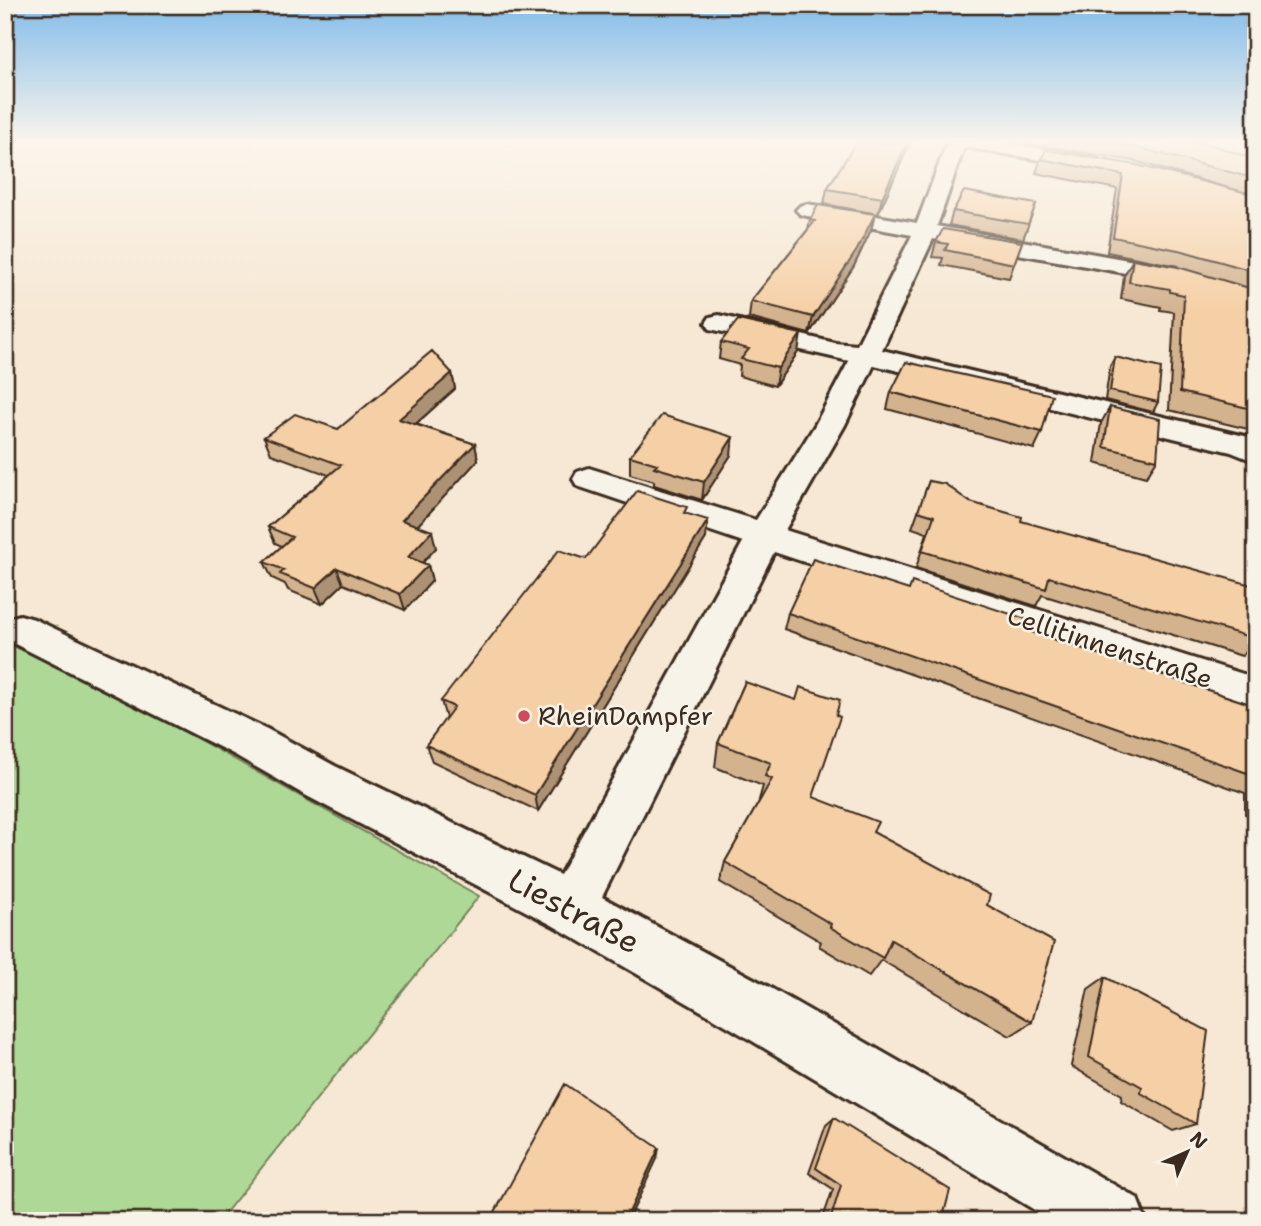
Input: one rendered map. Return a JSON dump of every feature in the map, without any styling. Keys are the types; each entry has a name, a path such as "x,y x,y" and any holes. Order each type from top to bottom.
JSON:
{"street":[{"path":"570,907 764,536 830,425 925,229 935,200"},
{"path":"807,210 1174,275 1256,301"},
{"path":"719,323 835,351 865,354 1242,445 1256,452"},
{"name":"Cellitinnenstraße","path":"589,479 1256,695"},
{"name":"Liestraße","path":"20,630 251,742 319,780 570,907 749,1007 1114,1221"}],"green space":[{"path":"5,631 479,896 219,1221 5,1221"}],"building":[{"path":"959,200 1015,200 1036,204 1028,224 953,211"},
{"path":"1119,200 1256,200 1256,272 1183,251 1113,237"},
{"path":"818,205 875,214 857,250 813,317 751,301 815,221 810,220"},
{"path":"943,229 1022,242 1014,264 945,250 948,244 936,242"},
{"path":"1133,259 1178,267 1256,290 1256,410 1180,392 1184,295 1170,292 1170,289 1129,282"},
{"path":"738,320 801,334 778,368 741,359 749,349 721,342"},
{"path":"432,351 452,373 399,419 475,444 402,520 432,531 408,557 428,565 400,594 337,568 315,588 280,574 284,570 264,562 292,537 268,527 341,465 264,437 295,414 338,429"},
{"path":"1115,357 1161,368 1158,402 1110,391"},
{"path":"906,362 1052,395 1042,432 891,392"},
{"path":"1110,407 1160,419 1157,460 1104,447"},
{"path":"662,415 733,437 704,482 654,467 657,464 630,456"},
{"path":"929,481 945,484 970,502 1022,517 1021,521 1255,586 1256,639 1049,577 1046,589 922,551 934,516 918,511"},
{"path":"637,491 687,507 684,513 708,520 535,795 426,745 454,707 441,701 559,550 586,559"},
{"path":"813,559 909,590 912,582 1035,622 1032,632 1256,706 1256,776 788,613"},
{"path":"745,682 796,700 800,687 840,700 836,715 840,717 813,797 878,822 873,832 990,895 987,905 1054,942 1032,1022 891,940 883,958 725,862 772,779 765,776 771,763 718,743"},
{"path":"1105,977 1208,1031 1196,1124 1141,1093 1142,1087 1089,1057"},
{"path":"565,1084 659,1148 625,1221 490,1221"},
{"path":"834,1118 950,1190 942,1221 830,1221 841,1185 816,1168"}],"place":[{"name":"RheinDampfer","path":"524,716"}]}
